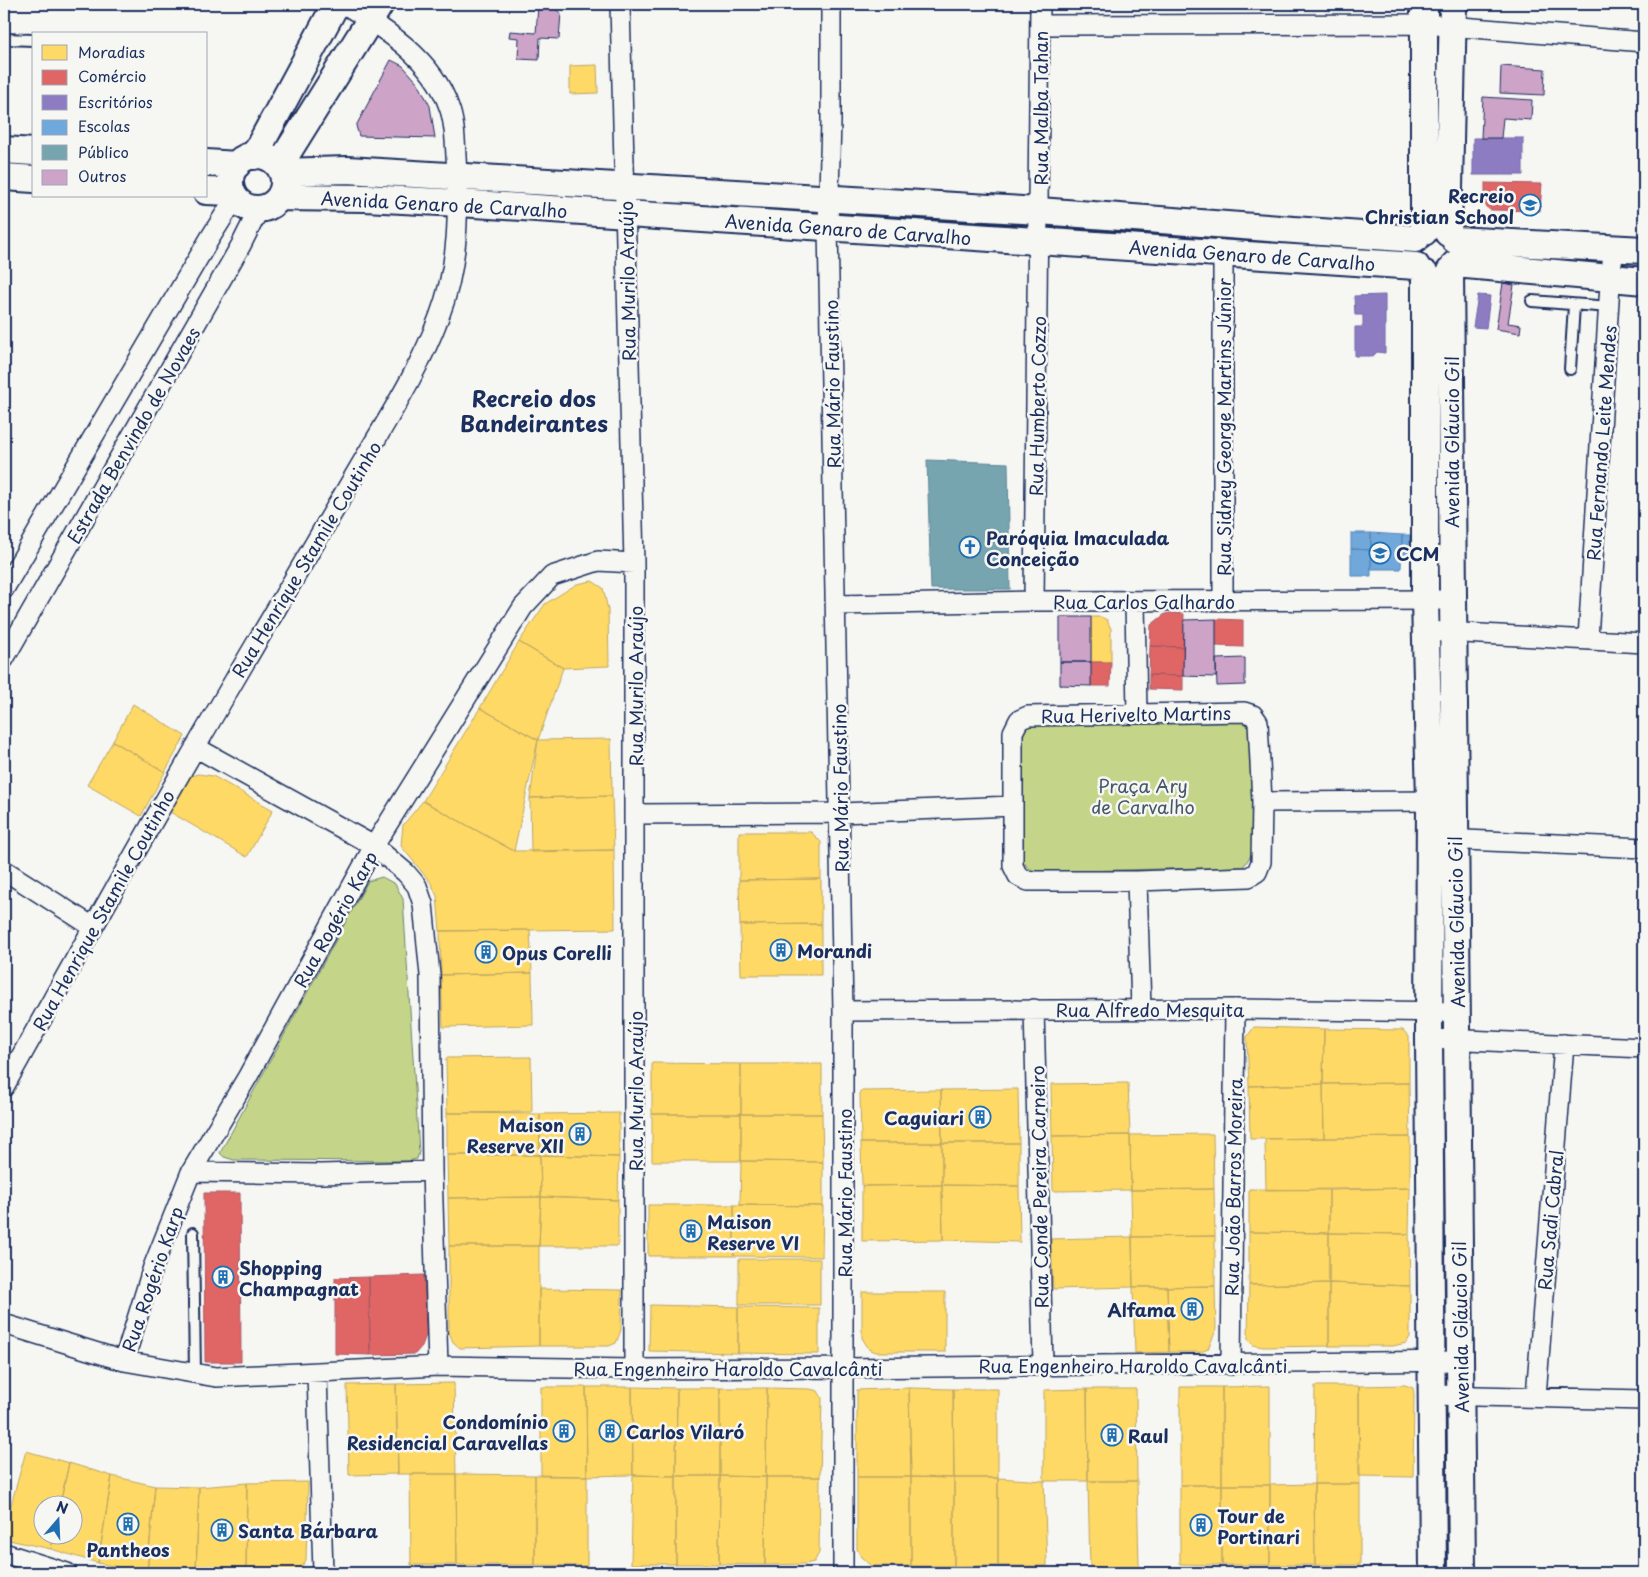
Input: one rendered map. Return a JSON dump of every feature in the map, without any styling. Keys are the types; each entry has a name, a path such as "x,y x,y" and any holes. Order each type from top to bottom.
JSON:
{"street":[{"path":"208,163 245,160 267,157 275,186 247,207 234,195 230,183 245,160 336,4"},
{"name":"Rua Henrique Stamile Coutinho","path":"4,1087 195,747 382,430 421,357 440,314 449,282 457,236 459,203 454,128 450,108 440,85 375,12 344,4"},
{"name":"Rua Murilo Araújo","path":"620,4 634,562 634,1369"},
{"name":"Rua Mário Faustino","path":"831,4 831,120 828,227 841,813 845,1368 843,1573"},
{"name":"Rua Malba Tahan","path":"1039,212 1040,4"},
{"name":"Estrada Benvindo de Novaes","path":"4,659 375,12"},
{"path":"1040,25 1424,14 1453,15 1644,42"},
{"name":"Avenida Gláucio Gil","path":"1424,14 1452,600 1452,631 1442,801 1442,839 1428,1011 1433,1573"},
{"name":"Avenida Gláucio Gil","path":"1442,801 1424,600 1436,252 1453,15"},
{"path":"4,150 32,152"},
{"name":"Avenida Genaro de Carvalho","path":"275,186 333,169 1039,212 1436,252 1611,279 1644,281"},
{"path":"4,177 32,179"},
{"name":"Avenida Genaro de Carvalho","path":"275,186 330,196 1223,254 1616,248 1644,250"},
{"path":"208,191 234,195"},
{"name":"Estrada Benvindo de Novaes","path":"4,589 234,195"},
{"name":"Rua Humberto Cozzo","path":"1034,601 1039,212"},
{"name":"Rua Fernando Leite Mendes","path":"1588,639 1611,279 1616,248"},
{"name":"Rua Sidney George Martins Júnior","path":"1223,254 1223,600"},
{"name":"Rua Rogério Karp","path":"124,1361 153,1267 192,1172 248,1076 374,846 523,607 552,576 598,561 634,562"},
{"name":"Rua Carlos Galhardo","path":"836,605 1034,601 1452,600"},
{"path":"1135,602 1137,714"},
{"path":"1426,631 1644,643"},
{"name":"Rua Herivelto Martins","path":"1244,712 1253,715 1258,722 1262,802 1261,862 1257,872 1249,877 1137,881 1028,881 1018,876 1014,866 1012,806 1013,732 1018,720 1028,716 1244,712"},
{"path":"195,747 374,846 406,873 417,886 423,904 430,975 432,1171 438,1366"},
{"path":"1262,802 1442,801"},
{"path":"635,814 841,813 1012,806"},
{"path":"1442,839 1644,848"},
{"name":"Avenida Gláucio Gil","path":"1442,839 1457,1012 1462,1573"},
{"path":"4,870 93,927"},
{"path":"1137,881 1141,1009"},
{"name":"Rua Conde Pereira Carneiro","path":"1034,1009 1043,1364"},
{"name":"Rua Alfredo Mesquita","path":"843,1011 1235,1009 1457,1012"},
{"name":"Rua João Barros Moreira","path":"1231,1365 1235,1009"},
{"path":"1429,1038 1644,1048"},
{"name":"Rua Sadi Cabral","path":"1536,1396 1564,1044"},
{"path":"192,1172 321,1174 432,1171"},
{"name":"Rua Engenheiro Haroldo Cavalcânti","path":"4,1324 124,1361 216,1377 438,1366 634,1369 845,1368 1043,1364 1231,1365 1460,1361"},
{"path":"317,1373 323,1573"},
{"path":"1432,1395 1644,1400"},
{"path":"4,1553 67,1573"}],"lane":[{"path":"4,39 32,40"},
{"path":"1532,301 1610,307"},
{"path":"1570,369 1574,305"},
{"path":"193,1233 195,1373"}],"green space":[{"name":"Praça Ary de Carvalho","path":"1236,720 1246,724 1251,731 1252,854 1243,867 1038,872 1028,868 1023,861 1021,842 1021,739 1025,728 1032,723"},
{"path":"382,877 395,884 403,899 419,1152 417,1159 407,1161 234,1160 224,1157 220,1153 368,881"}],"building: Moradias":[{"path":"597,65 598,93 570,94 570,66"},
{"path":"592,581 603,588 608,610 609,666 563,668 519,642 545,604 577,584"},
{"path":"1091,617 1101,617 1107,620 1111,629 1111,662 1091,662"},
{"path":"519,642 563,668 538,740 480,708"},
{"path":"133,704 185,736 165,772 113,741"},
{"path":"480,708 538,740 514,851 423,801"},
{"path":"611,739 612,796 530,798 538,740"},
{"path":"113,741 165,772 141,816 87,785"},
{"path":"198,774 213,776 273,810 247,857 170,812 191,776"},
{"path":"612,796 614,850 531,852 530,798"},
{"path":"423,801 514,851 614,850 615,929 440,931 437,896 431,883 401,846 403,825"},
{"path":"739,832 811,832 821,842 821,879 739,880"},
{"path":"821,879 821,924 740,925 739,880"},
{"name":"Morandi","path":"821,924 821,975 741,975 740,925"},
{"name":"Opus Corelli","path":"530,930 532,973 441,975 440,931"},
{"path":"532,973 533,1025 443,1027 441,975"},
{"path":"1254,1027 1324,1029 1323,1084 1249,1086 1247,1037"},
{"path":"1324,1029 1403,1030 1409,1037 1409,1083 1323,1084"},
{"path":"531,1057 532,1112 447,1113 446,1058"},
{"path":"652,1063 741,1064 741,1114 652,1114"},
{"path":"741,1064 822,1064 822,1114 741,1114"},
{"path":"1128,1083 1130,1135 1052,1136 1051,1084"},
{"path":"1409,1083 1410,1137 1324,1138 1323,1084"},
{"path":"1323,1084 1324,1138 1250,1139 1249,1086"},
{"name":"Caguiari","path":"1018,1089 1019,1143 942,1143 941,1090"},
{"path":"941,1090 942,1143 861,1143 860,1091"},
{"path":"447,1113 540,1114 540,1155 447,1155"},
{"name":"Maison Reserve XII","path":"619,1113 619,1157 540,1155 540,1114"},
{"path":"652,1114 741,1114 741,1161 652,1161"},
{"path":"741,1114 822,1114 823,1162 741,1161"},
{"path":"1213,1134 1214,1189 1131,1190 1130,1135"},
{"path":"1130,1135 1131,1190 1053,1191 1052,1136"},
{"path":"1410,1137 1410,1188 1266,1190 1265,1139"},
{"path":"861,1143 942,1143 942,1185 862,1186"},
{"path":"942,1143 1019,1143 1019,1186 942,1185"},
{"path":"447,1155 540,1155 541,1197 448,1198"},
{"path":"540,1155 619,1157 618,1200 541,1197"},
{"path":"741,1161 823,1162 823,1206 740,1205"},
{"path":"942,1185 943,1240 862,1241 862,1186"},
{"path":"942,1185 1019,1186 1020,1242 943,1240"},
{"path":"1410,1188 1409,1234 1329,1233 1329,1190"},
{"path":"1214,1189 1215,1236 1132,1237 1131,1190"},
{"path":"1249,1189 1329,1190 1329,1233 1249,1232"},
{"path":"541,1197 618,1200 618,1246 539,1246"},
{"path":"541,1197 539,1246 449,1246 448,1198"},
{"name":"Maison Reserve VI","path":"648,1205 734,1205 734,1256 648,1256"},
{"path":"734,1205 823,1206 822,1257 734,1256"},
{"path":"1249,1232 1329,1233 1329,1283 1249,1285"},
{"path":"1329,1233 1409,1234 1410,1286 1329,1283"},
{"path":"1215,1236 1215,1286 1133,1287 1132,1237"},
{"path":"1132,1237 1133,1287 1053,1289 1051,1239"},
{"path":"449,1246 539,1246 539,1346 460,1348 453,1342 449,1332"},
{"path":"739,1259 820,1259 820,1305 739,1305"},
{"path":"1329,1283 1410,1286 1410,1337 1406,1343 1393,1346 1329,1346"},
{"path":"1329,1283 1329,1346 1263,1347 1253,1345 1248,1339 1249,1285"},
{"name":"Alfama","path":"1215,1286 1216,1330 1208,1349 1201,1352 1169,1352 1167,1287"},
{"path":"1133,1287 1167,1287 1169,1352 1135,1353"},
{"path":"539,1289 622,1290 621,1330 616,1343 609,1346 539,1346"},
{"path":"862,1292 945,1292 945,1352 876,1352 869,1349 862,1338"},
{"path":"650,1305 738,1307 738,1353 649,1351"},
{"path":"738,1307 819,1308 819,1354 738,1353"},
{"path":"454,1383 456,1474 398,1474 396,1384"},
{"path":"396,1384 398,1474 349,1475 347,1385"},
{"path":"1405,1385 1413,1388 1414,1395 1413,1477 1359,1476 1359,1386"},
{"path":"1270,1386 1270,1485 1222,1485 1222,1387"},
{"path":"1315,1386 1359,1386 1360,1484 1314,1484"},
{"name":"Condomínio Residencial Caravellas","path":"541,1387 586,1387 587,1476 541,1476"},
{"name":"Carlos Vilaró","path":"586,1387 632,1387 633,1475 587,1476"},
{"path":"632,1387 677,1388 676,1476 633,1475"},
{"path":"1180,1387 1222,1387 1222,1485 1180,1485"},
{"path":"677,1388 720,1388 720,1476 676,1476"},
{"path":"720,1388 767,1388 766,1477 720,1476"},
{"path":"767,1388 810,1389 818,1391 822,1398 820,1477 766,1477"},
{"path":"909,1388 953,1389 954,1478 911,1477"},
{"path":"909,1388 911,1477 857,1477 857,1390"},
{"path":"953,1389 998,1389 998,1478 954,1478"},
{"path":"1087,1389 1088,1481 1044,1481 1044,1390"},
{"name":"Raul","path":"1087,1389 1136,1389 1137,1481 1088,1481"},
{"path":"26,1451 69,1463 62,1494 32,1494 32,1544 52,1544 51,1549 4,1539 4,1530"},
{"path":"69,1463 112,1476 98,1563 51,1549 52,1544 82,1544 82,1494 62,1494"},
{"path":"410,1474 456,1474 457,1565 411,1565"},
{"path":"456,1474 535,1475 535,1565 457,1565"},
{"path":"535,1475 587,1476 587,1566 535,1565"},
{"path":"633,1475 676,1476 676,1564 631,1564"},
{"name":"Pantheos","path":"112,1476 155,1486 147,1573 98,1563"},
{"path":"676,1476 720,1476 719,1564 676,1564"},
{"path":"720,1476 766,1477 765,1565 719,1564"},
{"path":"766,1477 820,1477 819,1553 814,1562 765,1565"},
{"path":"857,1477 911,1477 911,1566 871,1566 861,1557 857,1549"},
{"path":"911,1477 954,1478 954,1566 911,1566"},
{"path":"954,1478 998,1478 998,1566 954,1566"},
{"path":"998,1478 1044,1481 1047,1566 998,1566"},
{"path":"1088,1481 1137,1481 1139,1567 1090,1567"},
{"path":"308,1482 306,1560 300,1569 295,1573 246,1573 247,1483"},
{"name":"Santa Bárbara","path":"247,1483 246,1573 196,1573 199,1487"},
{"path":"1314,1484 1315,1565 1270,1565 1270,1485"},
{"path":"1314,1484 1360,1484 1360,1565 1315,1565"},
{"name":"Tour de Portinari","path":"1180,1485 1222,1485 1222,1565 1180,1564"},
{"path":"1222,1485 1270,1485 1270,1565 1222,1565"},
{"path":"155,1486 199,1487 196,1573 147,1573"}],"building: Comércio":[{"path":"1485,183 1542,184 1540,211 1490,210 1485,206"},
{"path":"1165,614 1184,614 1183,647 1150,646 1151,625"},
{"path":"1216,619 1243,620 1243,647 1216,646"},
{"path":"1150,646 1183,647 1183,676 1149,675"},
{"path":"1091,662 1111,662 1110,686 1091,686"},
{"path":"1149,675 1183,676 1183,690 1149,689"},
{"name":"Shopping Champagnat","path":"204,1193 240,1193 241,1362 205,1362"},
{"path":"424,1275 426,1335 422,1346 415,1354 370,1355 369,1277"},
{"path":"369,1277 370,1355 335,1354 335,1278"}],"building: Escritórios":[{"path":"1473,138 1523,138 1523,175 1473,175"},
{"path":"1385,295 1385,353 1377,352 1373,356 1355,356 1355,327 1363,327 1363,315 1355,315 1354,296"},
{"path":"1478,295 1490,296 1486,328 1473,327"}],"building: Escolas":[{"path":"1351,533 1371,533 1371,550 1351,549"},
{"path":"1371,533 1402,535 1401,569 1371,569"},
{"path":"1402,535 1410,535 1408,556 1401,556"},
{"path":"1351,549 1371,550 1371,576 1351,576"}],"building: Público":[{"name":"Paróquia Imaculada Conceição","path":"927,460 1008,463 1010,589 931,589"}],"building: Outros":[{"path":"538,6 552,7 561,13 559,39 540,38 539,60 518,59 519,38 509,37 510,31 536,33"},
{"path":"391,60 403,66 418,83 430,106 435,138 359,136 356,126"},
{"path":"1501,66 1545,69 1544,95 1500,93"},
{"path":"1483,97 1532,100 1531,120 1503,118 1501,138 1481,138"},
{"path":"1503,283 1514,285 1508,323 1521,325 1520,333 1496,329"},
{"path":"1060,617 1091,617 1091,662 1060,662"},
{"path":"1216,619 1216,677 1183,676 1184,620"},
{"path":"1245,658 1245,685 1217,686 1216,659"},
{"path":"1060,662 1091,662 1091,686 1060,685"}],"place":[{"name":"Recreio Christian School","path":"1530,205"},
{"name":"Paróquia Imaculada Conceição","path":"970,547"},
{"name":"CCM","path":"1380,553"},
{"name":"Morandi","path":"781,950"},
{"name":"Opus Corelli","path":"486,952"},
{"name":"Caguiari","path":"980,1117"},
{"name":"Maison Reserve XII","path":"580,1134"},
{"name":"Maison Reserve VI","path":"691,1231"},
{"name":"Shopping Champagnat","path":"223,1277"},
{"name":"Alfama","path":"1192,1309"},
{"name":"Condomínio Residencial Caravellas","path":"564,1431"},
{"name":"Carlos Vilaró","path":"610,1431"},
{"name":"Raul","path":"1112,1435"},
{"name":"Pantheos","path":"128,1524"},
{"name":"Tour de Portinari","path":"1201,1525"},
{"name":"Santa Bárbara","path":"222,1530"}],"district":[{"name":"Recreio dos Bandeirantes","path":"534,410"}]}
